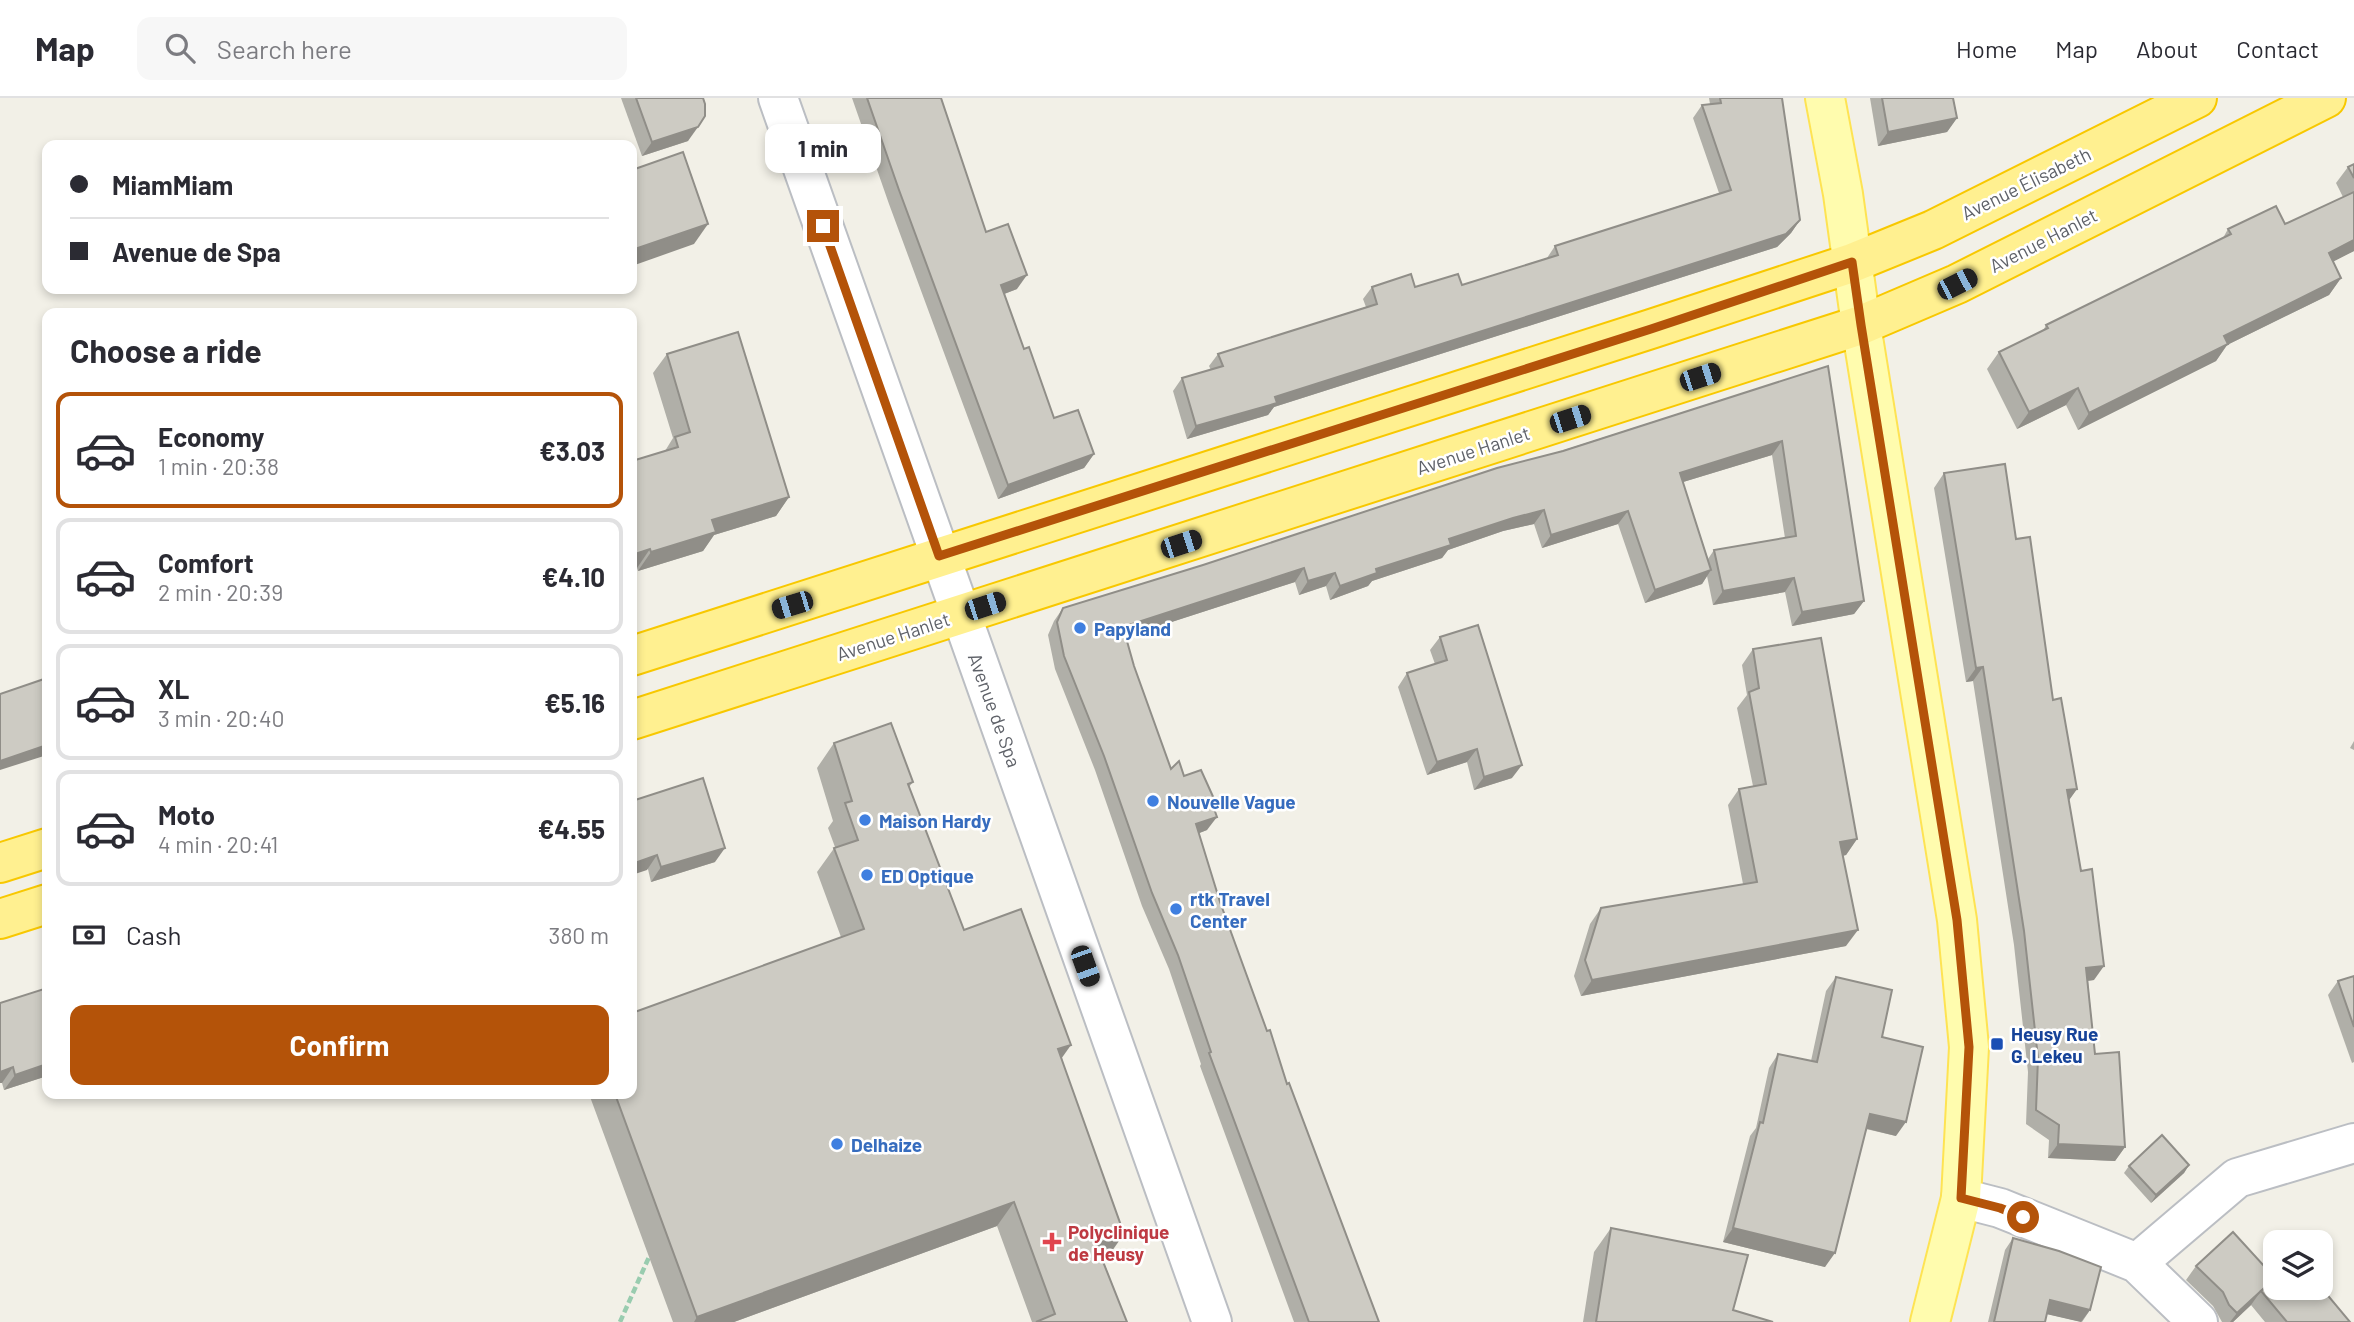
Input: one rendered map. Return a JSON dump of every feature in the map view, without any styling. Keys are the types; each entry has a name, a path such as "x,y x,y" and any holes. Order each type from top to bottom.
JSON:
{"highway":[{"name":"Avenue Élisabeth","path":"1852,262 1933,230 2197,98"},
{"name":"Avenue Hanlet","path":"637,718 1861,325 1957,284 2326,98"},
{"path":"637,654 1852,262"},
{"path":"0,863 42,850"},
{"path":"0,919 42,906"}],"main road":[{"path":"1825,98 1843,194 1861,325 1957,920 1969,1047 1961,1198 1930,1322"}],"street":[{"name":"Avenue de Spa","path":"778,98 1212,1322"},
{"path":"2137,1263 2237,1178 2354,1143"},
{"path":"1961,1198 2000,1208 2137,1263 2198,1322"}],"path":[{"path":"620,1322 649,1257"}],"building":[{"path":"636,98 703,98 705,116 698,127 652,142"},
{"path":"867,98 941,98 986,232 1008,224 1027,275 1001,285 1024,349 1029,347 1054,418 1078,410 1094,454 1008,485"},
{"path":"1720,98 1782,98 1800,220 1786,234 1275,397 1277,403 1196,426 1182,378 1223,366 1218,354 1377,304 1372,287 1411,274 1415,287 1458,274 1462,285 1558,255 1555,246 1731,190 1702,105 1721,103"},
{"path":"1882,98 1953,98 1957,118 1888,132"},
{"path":"683,152 708,224 637,248 637,168"},
{"path":"2354,164 2354,178 2348,167"},
{"path":"2354,192 2354,240 2329,253 2341,278 2224,336 2228,344 2089,413 2078,388 2029,412 1999,352 2048,328 2046,325 2231,234 2228,229 2276,206 2285,224"},
{"path":"738,332 789,497 712,520 716,532 651,552 650,549 637,553 637,459 678,447 675,437 690,432 667,354"},
{"path":"1828,366 1864,601 1802,612 1794,578 1723,591 1714,550 1796,536 1782,441 1680,473 1711,570 1655,590 1628,511 1551,535 1544,510 1449,539 1451,545 1376,569 1377,573 1340,586 1335,573 1308,581 1304,568 1123,627 1171,769 1179,761 1184,776 1201,770 1215,801 1212,803 1217,817 1196,824 1220,902 1379,1322 1309,1322 1209,1053 1211,1052 1178,955 1152,893 1104,756 1064,656 1057,622 1063,608 1497,468 1563,451"},
{"path":"2005,464 2016,539 2030,537 2053,700 2061,698 2077,789 2067,790 2081,871 2092,869 2104,966 2086,968 2095,1054 2119,1052 2125,1147 2058,1144 2059,1125 2036,1110 2038,1058 2024,931 1983,667 1976,668 1944,473"},
{"path":"1478,625 1522,765 1484,777 1477,749 1437,762 1407,673 1447,660 1440,637"},
{"path":"1821,638 1857,839 1840,842 1858,930 1592,980 1585,960 1601,908 1757,882 1739,789 1766,784 1749,692 1759,688 1753,649"},
{"path":"42,680 42,747 0,761 0,694"},
{"name":"Delhaize","path":"891,723 913,782 908,784 964,930 1021,909 1071,1045 1058,1049 1124,1234 1096,1244 1127,1322 1036,1322 1055,1314 1014,1202 697,1317 617,1099 637,1099 637,1011 864,929 834,848 858,840 845,803 852,801 834,743"},
{"path":"703,778 725,848 661,867 657,855 637,862 637,799"},
{"path":"2354,976 2354,1027 2338,981"},
{"path":"1836,977 1892,990 1882,1037 1923,1047 1906,1122 1870,1114 1835,1253 1733,1228 1760,1122 1763,1123 1778,1054 1817,1062"},
{"path":"42,990 42,1066 15,1075 13,1067 0,1072 0,1003"},
{"path":"2162,1135 2189,1165 2156,1195 2129,1166"},
{"path":"1611,1228 1748,1255 1733,1310 1773,1322 1596,1322"},
{"path":"2233,1232 2263,1265 2263,1289 2237,1313 2229,1305 2223,1292 2196,1266"},
{"path":"2013,1238 2101,1267 2090,1310 2050,1300 2045,1322 1994,1322"},
{"path":"2269,1300 2332,1300 2350,1322 2287,1322"}],"place":[{"name":"Papyland","path":"1080,628"},
{"name":"Nouvelle Vague","path":"1153,801"},
{"name":"Maison Hardy","path":"865,820"},
{"name":"ED Optique","path":"867,875"},
{"name":"rtk Travel Center","path":"1176,909"},
{"name":"Heusy Rue G. Lekeu","path":"1997,1044"},
{"name":"Delhaize","path":"837,1144"},
{"name":"Polyclinique de Heusy","path":"1052,1242"}],"route":[{"path":"823,226 939,556 1651,329 1852,262 1957,920 1969,1047 1961,1198 2023,1217"}]}
